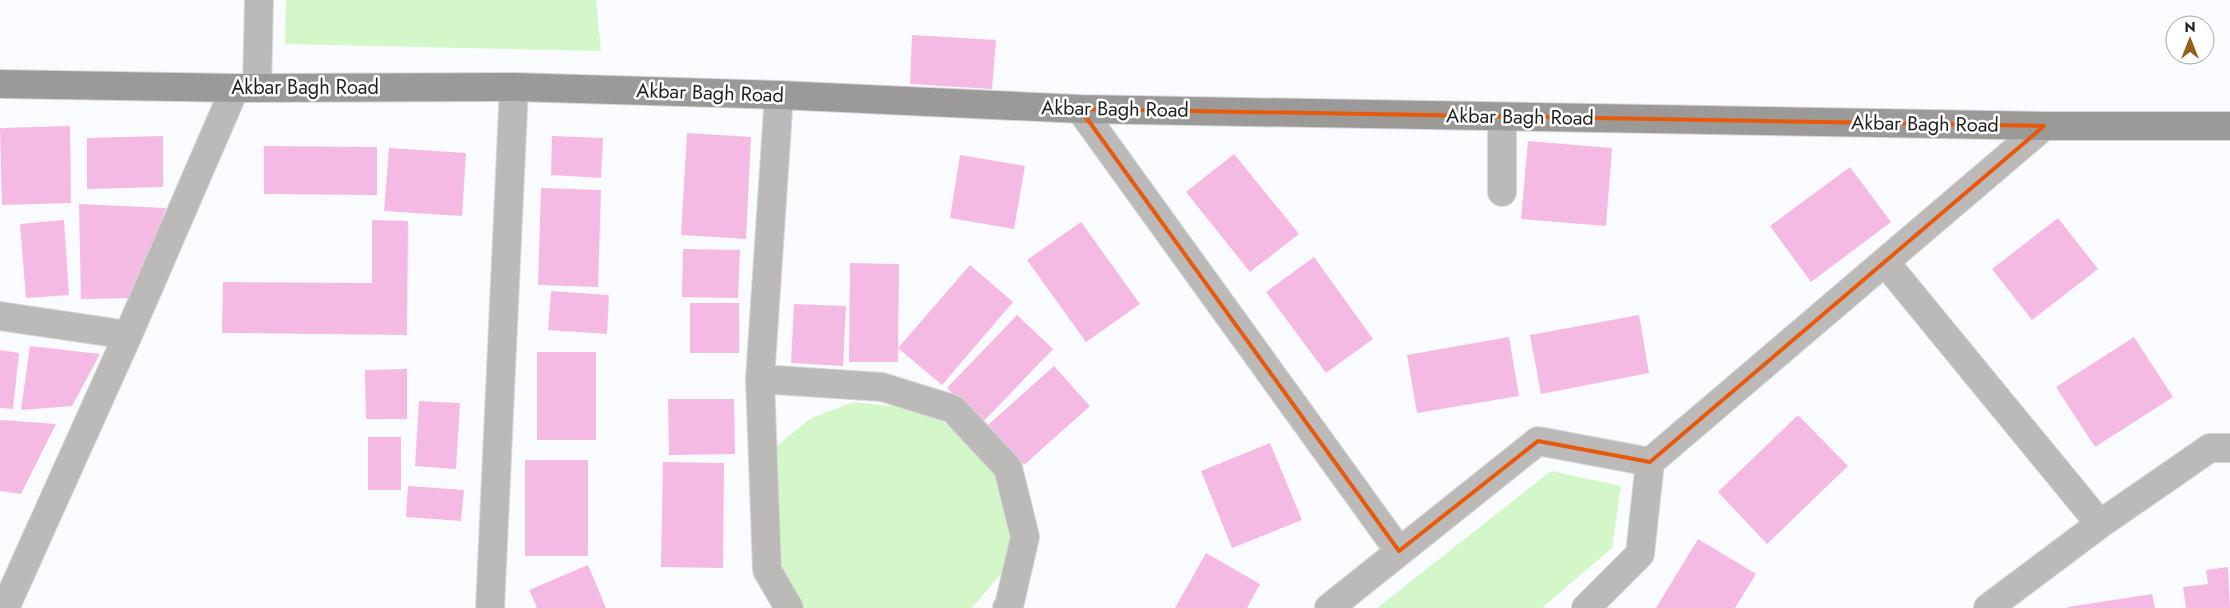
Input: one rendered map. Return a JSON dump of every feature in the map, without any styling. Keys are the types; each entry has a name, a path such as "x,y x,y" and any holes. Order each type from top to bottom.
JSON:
{"street":[{"path":"5,608 128,335 246,88 259,0"},
{"name":"Akbar Bagh Road","path":"0,84 246,88 514,87 779,95 1080,109 2044,126 2230,126"},
{"path":"490,608 514,87"},
{"path":"779,95 760,378 767,570 789,608"},
{"path":"1080,109 1400,551"},
{"path":"1502,117 1502,192"},
{"path":"1586,608 1640,554 1650,462 2044,126"},
{"path":"1885,262 2100,524"},
{"path":"0,316 128,335"},
{"path":"760,378 882,387 953,408 1008,468 1025,537 1007,608"},
{"path":"1329,608 1538,441 1650,462"},
{"path":"1988,608 2100,524 2210,448 2230,448"}],"highlighted area":[{"path":"1080,109 2044,126 1650,462 1538,441 1399,551"}],"green space":[{"path":"286,0 596,0 601,51 285,44"},
{"path":"854,402 928,410 971,444 1007,484 1020,552 972,608 799,608 775,566 773,449 811,418"},
{"path":"1551,471 1621,486 1612,548 1542,608 1377,608"}],"building":[{"path":"912,35 996,40 992,89 910,84"},
{"path":"70,126 71,203 2,205 0,128"},
{"path":"687,133 751,137 746,239 681,235"},
{"path":"163,136 163,187 87,189 87,138"},
{"path":"552,136 603,138 601,178 551,175"},
{"path":"1528,141 1612,148 1606,226 1521,219"},
{"path":"264,146 377,147 377,195 264,194"},
{"path":"389,148 466,153 462,216 384,211"},
{"path":"1234,154 1299,234 1250,272 1186,192"},
{"path":"960,155 1025,166 1014,229 950,218"},
{"path":"1850,167 1891,222 1811,282 1770,226"},
{"path":"541,188 601,190 598,287 538,285"},
{"path":"79,204 166,208 135,298 81,299"},
{"path":"2058,218 2098,269 2032,320 1992,269"},
{"path":"64,220 69,295 26,298 20,224"},
{"path":"372,220 408,221 407,335 222,333 223,282 372,283"},
{"path":"1081,222 1140,304 1086,342 1027,260"},
{"path":"683,249 740,250 738,298 682,297"},
{"path":"1314,257 1373,339 1326,373 1266,292"},
{"path":"850,263 899,264 898,362 849,362"},
{"path":"970,265 1013,302 942,385 898,348"},
{"path":"551,291 609,295 607,334 548,330"},
{"path":"690,303 739,303 739,353 690,353"},
{"path":"794,304 846,306 843,366 791,363"},
{"path":"1017,315 1053,349 983,422 947,388"},
{"path":"1639,315 1649,373 1541,394 1530,335"},
{"path":"1509,337 1519,396 1417,413 1407,355"},
{"path":"2134,337 2173,397 2095,447 2056,387"},
{"path":"30,346 100,354 72,406 21,410"},
{"path":"0,350 19,353 13,409 0,408"},
{"path":"537,352 596,352 596,440 537,440"},
{"path":"1054,366 1090,406 1024,465 988,425"},
{"path":"407,369 407,419 366,419 365,370"},
{"path":"668,399 734,399 735,454 669,455"},
{"path":"419,401 460,403 456,469 415,466"},
{"path":"1798,415 1848,466 1767,544 1718,492"},
{"path":"0,420 56,424 21,494 0,491"},
{"path":"368,437 401,437 401,490 368,490"},
{"path":"1270,443 1302,520 1232,548 1201,471"},
{"path":"525,460 588,460 588,556 525,556"},
{"path":"663,462 724,463 723,568 661,567"},
{"path":"408,486 464,490 461,521 406,517"},
{"path":"1698,539 1756,574 1735,608 1656,608"},
{"path":"1206,553 1260,584 1247,608 1175,608"},
{"path":"588,565 606,608 537,608 529,590"},
{"path":"2228,567 2230,608 2186,608 2183,587 2208,584 2206,570"},
{"path":"2152,594 2155,608 2068,608 2068,607"}]}
